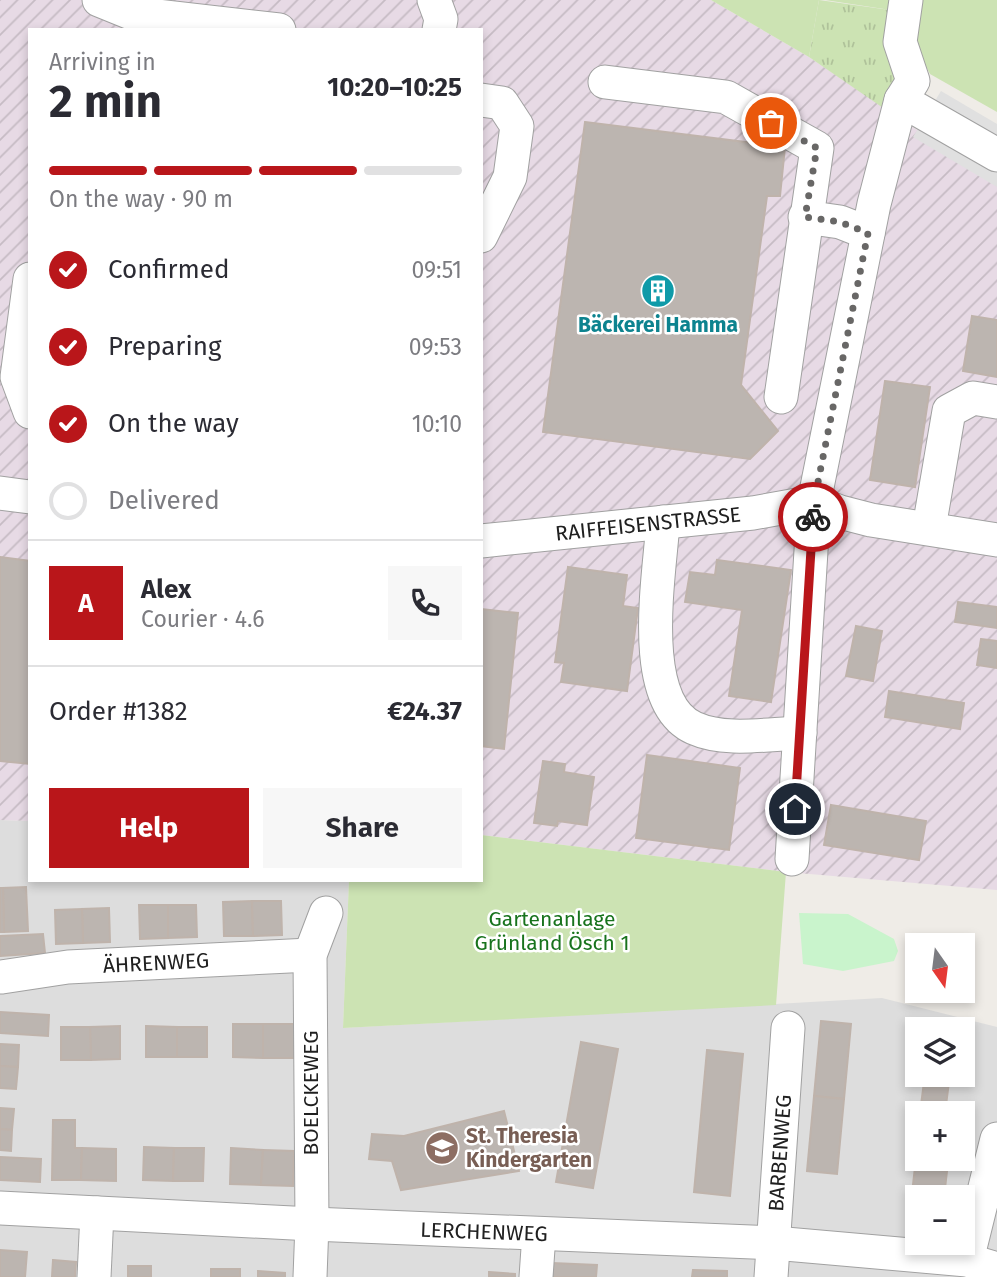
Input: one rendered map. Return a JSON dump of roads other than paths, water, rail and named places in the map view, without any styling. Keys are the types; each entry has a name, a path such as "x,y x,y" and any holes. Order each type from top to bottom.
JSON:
{"street":[{"path":"99,0 131,13 260,19"},
{"path":"433,0 440,19 439,28"},
{"path":"792,859 814,502 868,233 901,100 913,81 900,42 906,0"},
{"path":"605,82 726,97 817,148 781,397"},
{"path":"483,100 502,103 517,126 510,177 483,232"},
{"path":"901,100 997,155"},
{"path":"805,217 840,222 868,233"},
{"path":"28,294 17,377 28,407"},
{"path":"929,528 949,411 973,398 997,402"},
{"path":"0,493 28,496"},
{"path":"814,502 871,520 997,540"},
{"name":"RAIFFEISENSTRASSE","path":"483,541 753,513 814,502"},
{"path":"663,522 656,628 657,659 662,686 671,707 683,721 709,733 800,733"},
{"name":"BOELCKEWEG","path":"310,1277 310,955 326,913"},
{"name":"ÄHRENWEG","path":"2,977 68,967 310,955"},
{"name":"BARBENWEG","path":"771,1277 788,1028"},
{"name":"LERCHENWEG","path":"0,1208 774,1243 982,1264 997,1139"},
{"path":"93,1277 97,1213"},
{"path":"536,1277 539,1234"}],"place":[{"name":"Bäckerei Hamma","path":"658,291"},
{"name":"St. Theresia Kindergarten","path":"442,1148"}],"park label":[{"name":"Gartenanlage Grünland Ösch 1","path":"552,931"}]}
